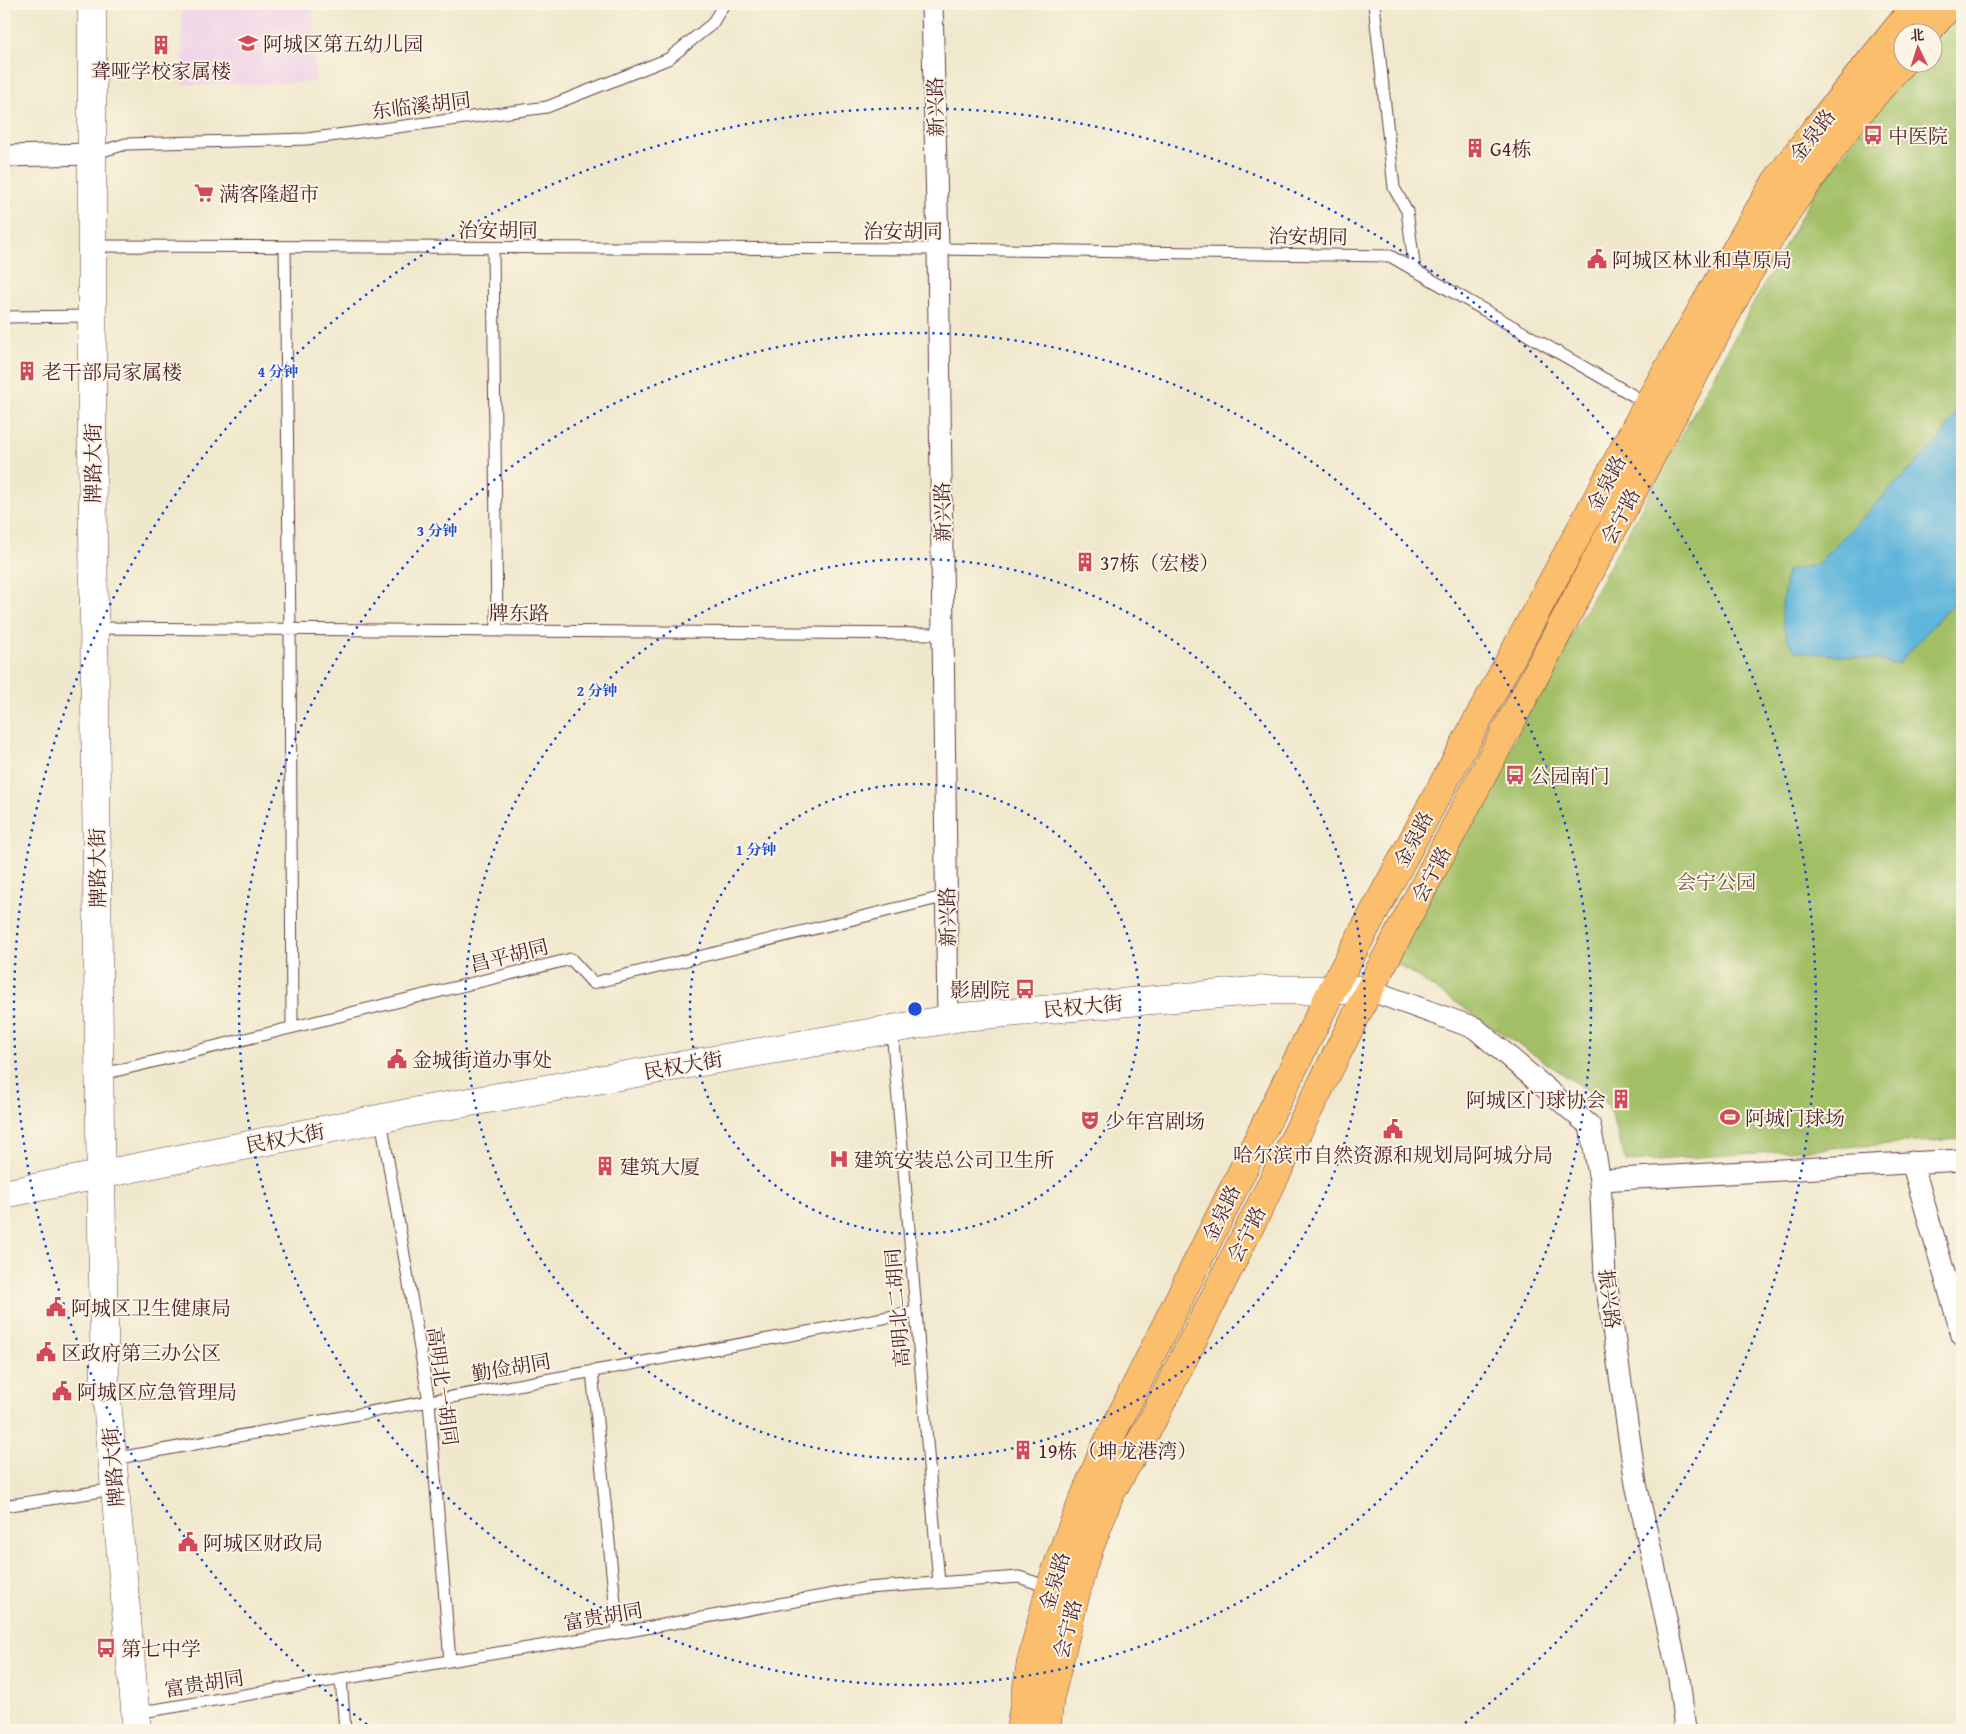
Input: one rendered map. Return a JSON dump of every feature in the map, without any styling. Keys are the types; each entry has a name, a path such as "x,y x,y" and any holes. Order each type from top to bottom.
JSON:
{"main road":[{"name":"金泉路","path":"1020,1730 1031,1662 1063,1592 1066,1542 1102,1454 1332,990 1660,411 1750,225 1777,180 1814,131 1917,4"},
{"path":"1935,22 1951,4"},
{"name":"会宁路","path":"1046,1730 1063,1592 1083,1566 1110,1494 1152,1423 1660,411 1789,208 1854,117 1894,71"}],"street":[{"name":"牌路大街","path":"92,4 94,628 99,1075 105,1379 136,1722"},
{"name":"新兴路","path":"932,4 938,249 948,1020"},
{"path":"4,156 92,154"},
{"name":"民权大街","path":"4,1194 381,1119 948,1020 1264,990 1369,990"},
{"name":"振兴路","path":"1369,990 1475,1028 1590,1126 1600,1180 1605,1275 1636,1484 1679,1678 1685,1730"},
{"path":"1600,1180 1962,1160"},
{"path":"1912,1162 1962,1335"}],"lane":[{"name":"东临溪胡同","path":"92,154 126,144 307,139 547,107 668,59 712,24 724,4"},
{"path":"1374,4 1394,188 1407,210 1415,271"},
{"name":"治安胡同","path":"92,246 938,249 1390,256 1660,411"},
{"path":"285,247 290,630 292,1027"},
{"path":"492,248 497,631"},
{"path":"4,317 92,316"},
{"name":"牌东路","path":"94,628 943,634"},
{"name":"昌平胡同","path":"99,1075 571,959 593,983 947,896"},
{"name":"高明北二胡同","path":"892,1029 939,1583"},
{"name":"高明北一胡同","path":"381,1119 429,1402 450,1661"},
{"name":"勤俭胡同","path":"113,1459 916,1312"},
{"path":"592,1372 618,1632"},
{"path":"4,1506 115,1489"},
{"name":"富贵胡同","path":"136,1722 341,1679 867,1588 1019,1576 1063,1592"},
{"path":"341,1679 345,1730"}],"shaded area":[{"name":"阿城区第五幼儿园","path":"182,4 313,4 316,82 183,85"}],"green space":[{"name":"会宁公园","path":"1962,4 1962,1139 1626,1162 1608,1104 1393,961 1816,189 1908,72 1944,72 1944,26"}],"water":[{"path":"1962,398 1962,596 1897,665 1877,660 1795,651 1785,631 1782,612 1787,571 1816,565 1938,441 1952,420"}],"place":[{"name":"阿城区第五幼儿园","path":"248,43"},
{"name":"聋哑学校家属楼","path":"161,45"},
{"name":"中医院","path":"1873,135"},
{"name":"G4栋","path":"1475,148"},
{"name":"满客隆超市","path":"204,193"},
{"name":"阿城区林业和草原局","path":"1597,259"},
{"name":"老干部局家属楼","path":"27,371"},
{"name":"37栋（宏楼）","path":"1085,562"},
{"name":"公园南门","path":"1515,775"},
{"name":"影剧院","path":"1025,989"},
{"name":"金城街道办事处","path":"397,1059"},
{"name":"阿城区门球协会","path":"1621,1099"},
{"name":"阿城门球场","path":"1730,1117"},
{"name":"少年宫剧场","path":"1090,1120"},
{"name":"哈尔滨市自然资源和规划局阿城分局","path":"1393,1129"},
{"name":"建筑安装总公司卫生所","path":"839,1159"},
{"name":"建筑大厦","path":"605,1166"},
{"name":"阿城区卫生健康局","path":"56,1307"},
{"name":"区政府第三办公区","path":"46,1352"},
{"name":"阿城区应急管理局","path":"62,1391"},
{"name":"19栋（坤龙港湾）","path":"1023,1450"},
{"name":"阿城区财政局","path":"188,1542"},
{"name":"第七中学","path":"106,1648"}]}
